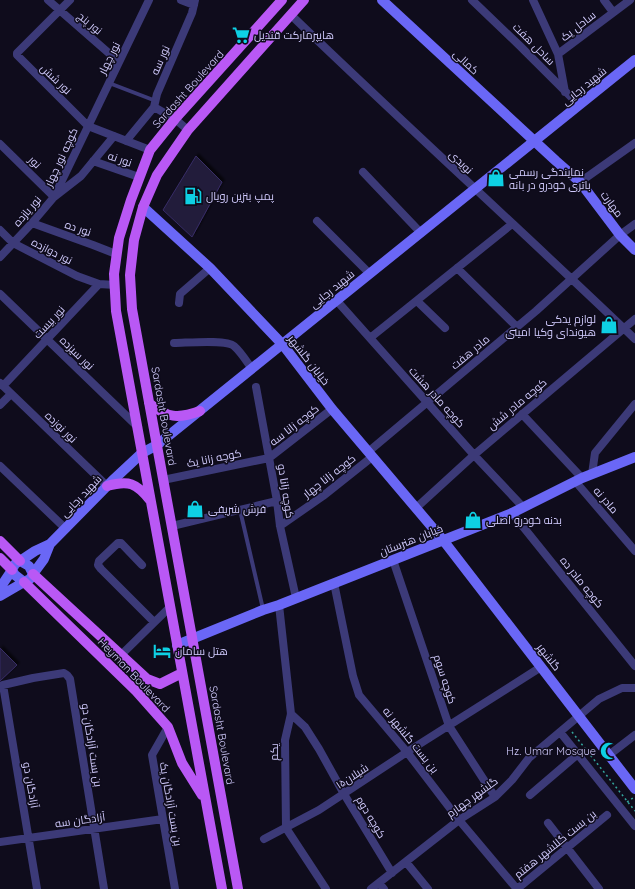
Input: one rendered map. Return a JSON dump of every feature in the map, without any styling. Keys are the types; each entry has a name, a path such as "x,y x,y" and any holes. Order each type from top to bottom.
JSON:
{"main road":[{"name":"Sardasht Boulevard","path":"222,889 116,311 114,274 119,238 150,150 175,119 282,0"},
{"name":"Sardasht Boulevard","path":"238,889 132,309 130,274 134,240 143,207 157,175 188,130 304,0"},
{"name":"کمالی","path":"382,0 534,141"},
{"name":"شهید رجایی","path":"20,561 35,551 50,544 142,453 157,446 635,60"},
{"name":"مهارت","path":"534,141 580,182 620,235 635,250"},
{"name":"خیابان گلشهر","path":"143,207 210,268 283,345 332,409 443,540"},
{"path":"150,403 157,410 173,417 200,411"},
{"name":"خیابان هنرستان","path":"177,645 512,513 592,474 635,457"},
{"path":"107,486 119,483 133,484 151,501"},
{"name":"گلشهر","path":"443,540 635,789"},
{"path":"0,541 20,561 28,566 34,574 30,579 0,596"},
{"name":"شهید رجایی","path":"34,574 44,559 50,544"},
{"path":"0,558 15,575 24,582"},
{"path":"0,588 15,564 20,561"},
{"name":"Heyman Boulevard","path":"34,574 147,679 160,684 182,673"},
{"name":"Heyman Boulevard","path":"24,582 136,691 168,727 182,763 205,800"}],"street":[{"name":"نور پنج","path":"48,0 119,62"},
{"name":"نور شش","path":"70,0 18,53 18,58 88,126 150,150"},
{"name":"نور چهار","path":"88,126 149,0"},
{"path":"181,0 194,3"},
{"name":"ساحل هفت","path":"472,0 579,105"},
{"path":"533,0 558,54 565,92"},
{"path":"604,0 614,12"},
{"name":"ساحل یک","path":"558,54 630,0"},
{"name":"نور سه","path":"155,104 157,94 192,13 194,3"},
{"name":"نویدی","path":"291,15 475,190 572,278 635,339"},
{"path":"126,141 155,104 188,130"},
{"name":"کوچه نور چهار","path":"54,197 88,126"},
{"path":"54,197 81,176 114,136"},
{"path":"580,182 635,143"},
{"name":"نور","path":"0,144 54,197"},
{"name":"نور نه","path":"93,161 139,178"},
{"path":"363,172 421,233"},
{"name":"نور یازده","path":"0,257 54,197"},
{"path":"317,221 370,274"},
{"name":"نور ده","path":"32,223 116,254"},
{"path":"370,338 512,224"},
{"name":"مادر هفت","path":"370,455 427,402 517,327 620,235 635,224"},
{"name":"نور دوازده","path":"0,230 13,243 77,276 99,284"},
{"path":"179,303 180,294 210,268"},
{"path":"457,268 517,327"},
{"path":"99,284 115,285"},
{"name":"نور بیست","path":"2,385 48,340 99,284"},
{"name":"نور سیزده","path":"0,294 138,428"},
{"name":"کوچه مادر هشت","path":"337,301 474,455 523,507"},
{"path":"417,301 445,328"},
{"name":"کوچه مادر شش","path":"416,508 474,455 635,318"},
{"path":"174,343 229,343 234,346 252,369"},
{"name":"نور نوزده","path":"2,385 107,486"},
{"name":"کوچه زانا دو","path":"256,387 270,458 280,526 296,598"},
{"path":"0,405 11,394"},
{"path":"592,474 595,453 635,404"},
{"name":"کوچه زانا سه","path":"270,458 332,409"},
{"name":"مادر نه","path":"522,414 579,480 635,551"},
{"name":"کوچه زانا چهار","path":"280,526 323,496 370,455"},
{"name":"کوچه زانا یک","path":"163,480 270,458"},
{"path":"0,466 66,529"},
{"path":"172,526 277,501"},
{"name":"کوچه مادر ده","path":"512,513 635,666"},
{"path":"142,565 121,543 118,543 99,561 98,565 154,622"},
{"name":"کوچه سوم","path":"393,560 449,726 495,797"},
{"name":"بن بست گلشهر نه","path":"334,583 355,686 360,695 407,752 459,820 517,889"},
{"name":"یکم","path":"279,605 291,714 285,740 286,828"},
{"path":"121,655 170,607"},
{"name":"شیلان۱۵","path":"264,839 319,810 541,667"},
{"name":"بن بست آزادگان دو","path":"2,686 33,678 64,673 70,679 104,889"},
{"name":"آزادگان دو","path":"2,686 37,889"},
{"name":"گلشهر چهارم","path":"371,889 382,886 392,873 459,820 495,797 512,780 529,758 599,699 622,688 635,688"},
{"name":"کوچه دوم","path":"291,714 305,727 320,749 344,794 392,873"},
{"name":"بن بست آزادگان یک","path":"168,727 152,755 175,889"},
{"path":"560,732 635,826"},
{"path":"612,758 635,735"},
{"path":"530,795 578,754"},
{"name":"بن بست گللشهر هفتم","path":"517,889 607,815"},
{"name":"آزادگان سه","path":"0,842 163,819"},
{"path":"548,823 599,889"},
{"path":"286,828 326,889"},
{"path":"406,862 428,889"}],"lane":[{"path":"109,82 155,104"},
{"path":"240,510 263,610"}],"path":[{"path":"567,726 635,811"},
{"path":"595,776 602,771 612,758"}],"building":[{"name":"پمپ بنزین رویال","path":"196,156 222,182 192,237 163,210"},
{"path":"0,648 17,665 0,681"}],"place":[{"name":"هایپرمارکت قندیل","path":"241,35"},
{"name":"نمایندگی رسمی باتری خودرو در بانه","path":"496,178"},
{"name":"پمپ بنزین رویال","path":"193,196"},
{"name":"لوازم یدکى هیونداى وکیا امینى","path":"609,325"},
{"name":"فرش شریفی","path":"195,509"},
{"name":"بدنه خودرو اصلی","path":"473,520"},
{"name":"هتل سامان","path":"162,651"},
{"name":"Hz. Umar Mosque","path":"609,751"}]}
